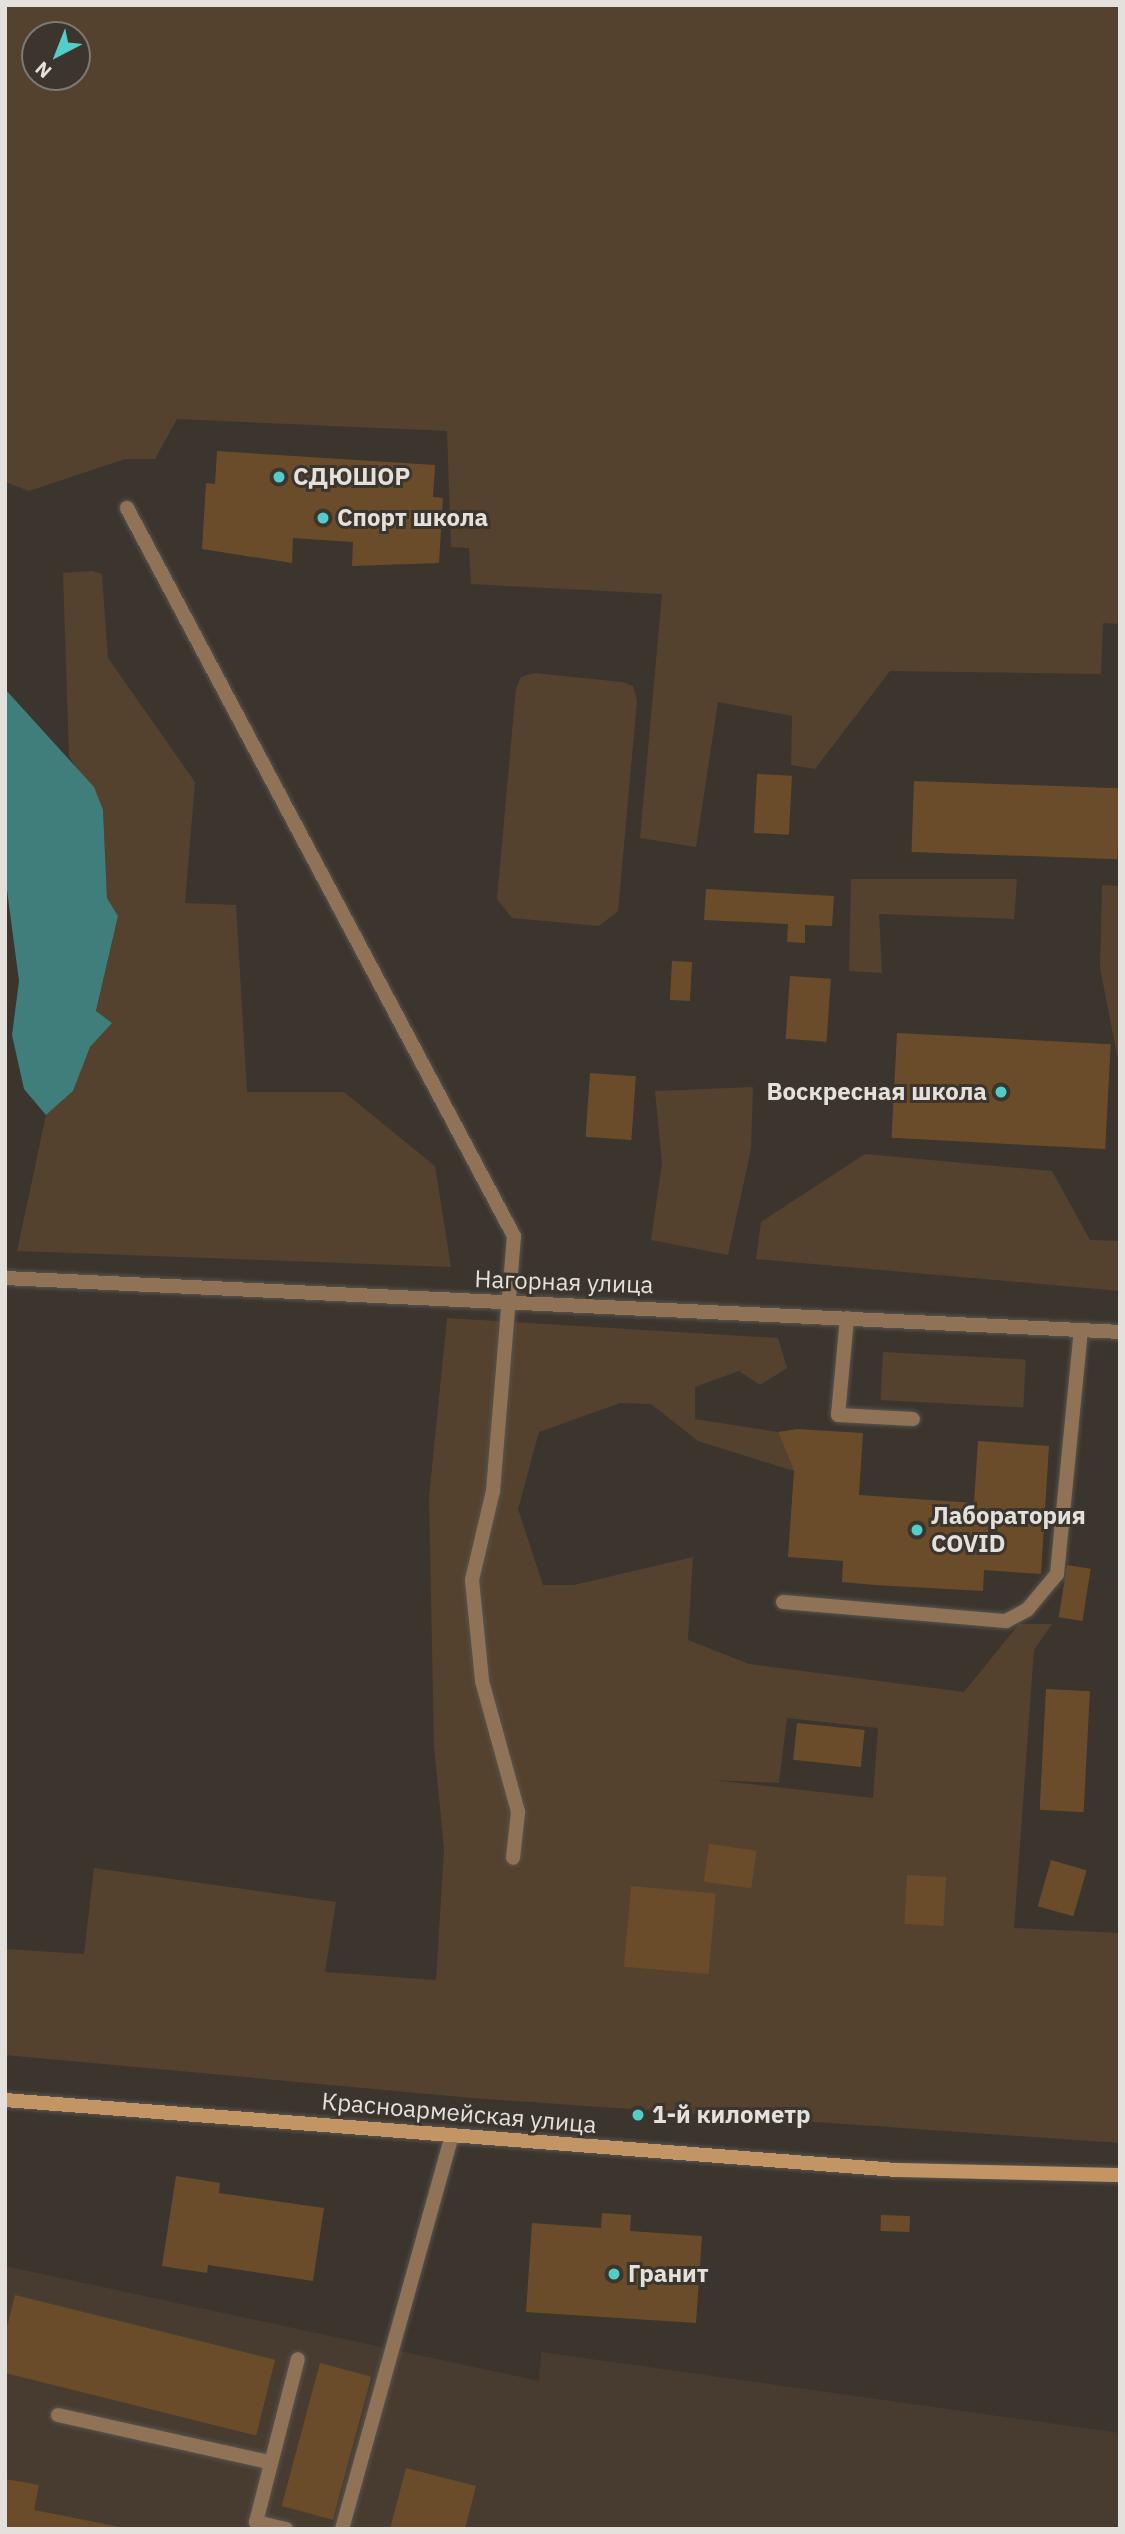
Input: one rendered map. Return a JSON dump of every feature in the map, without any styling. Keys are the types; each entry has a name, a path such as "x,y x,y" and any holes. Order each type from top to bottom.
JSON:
{"street":[{"name":"Красноармейская улица","path":"5,2100 896,2170 1120,2175"}],"lane":[{"path":"127,508 514,1236 493,1491 472,1580 482,1681 518,1812 513,1858"},
{"name":"Нагорная улица","path":"5,1278 1120,1332"},
{"path":"847,1318 838,1415 913,1419"},
{"path":"783,1602 1006,1621 1027,1610 1057,1574 1082,1330"},
{"path":"342,2529 452,2135"},
{"path":"286,2529 256,2522 268,2462 298,2359"},
{"path":"58,2415 268,2462"}],"shaded area":[{"path":"5,5 1120,5 1120,624 1103,623 1101,674 890,671 815,769 791,765 792,716 718,702 696,847 640,838 662,594 471,584 469,548 451,547 447,431 177,419 155,459 125,459 29,491 5,482"},
{"path":"92,571 102,574 108,658 195,782 185,903 236,905 247,1092 344,1092 435,1166 451,1267 17,1251 46,1115 73,1091 90,1047 111,1023 96,1012 118,916 107,898 103,811 69,756 63,573"},
{"path":"534,673 622,682 633,686 637,701 618,911 599,926 512,918 497,899 516,688 521,677"},
{"path":"851,879 1017,879 1014,919 879,914 882,973 849,971"},
{"path":"1102,885 1120,886 1120,1124 1119,1065 1100,968"},
{"path":"753,1087 751,1149 728,1255 651,1240 662,1163 655,1091"},
{"path":"865,1154 1052,1171 1090,1240 1120,1241 1120,1291 756,1259 761,1222"},
{"path":"447,1318 778,1338 787,1368 760,1385 739,1371 695,1387 695,1419 778,1432 794,1471 698,1441 651,1404 620,1403 539,1432 518,1509 543,1585 574,1585 693,1557 688,1640 749,1664 964,1692 1019,1624 1052,1624 1034,1650 1014,1928 1120,1933 1120,2143 472,2098 5,2055 5,1949 84,1954 94,1868 336,1902 325,1972 436,1980 444,1849 434,1746 429,1497","holes":["787,1718 878,1728 873,1798 713,1780 779,1783"]},
{"path":"883,1352 1026,1359 1023,1407 880,1400"},
{"path":"5,2266 539,2381 541,2352 1120,2433 1120,2529 5,2529"}],"water":[{"path":"5,689 94,787 103,810 107,898 118,916 96,1011 112,1023 90,1047 73,1091 46,1115 24,1089 12,1035 19,981 5,875"}],"building":[{"name":"Спорт школа","path":"217,451 435,465 433,497 443,498 439,563 352,566 353,542 293,538 292,563 202,549 206,483 215,484"},
{"path":"757,774 792,776 789,835 754,833"},
{"path":"914,781 1120,788 1117,859 912,852"},
{"path":"706,889 834,896 832,926 805,925 805,943 787,942 788,924 704,920"},
{"path":"672,961 692,962 690,1001 670,1000"},
{"path":"790,976 831,979 827,1042 786,1039"},
{"name":"Воскресная школа","path":"897,1033 1111,1044 1105,1149 892,1138"},
{"path":"590,1073 636,1076 631,1140 586,1137"},
{"name":"Лаборатория COVID","path":"797,1429 863,1433 859,1495 974,1503 978,1441 1049,1446 1041,1574 984,1570 983,1591 875,1585 842,1582 843,1561 788,1557 794,1471 778,1432"},
{"path":"1067,1565 1091,1569 1082,1621 1059,1617"},
{"path":"1046,1689 1090,1691 1084,1812 1040,1810"},
{"path":"797,1723 865,1730 861,1767 793,1760"},
{"path":"709,1844 757,1851 751,1888 704,1882"},
{"path":"1051,1860 1087,1870 1073,1916 1038,1906"},
{"path":"907,1875 946,1877 943,1926 904,1924"},
{"path":"631,1886 716,1893 709,1974 624,1967"},
{"path":"176,2176 220,2183 219,2193 324,2208 313,2281 208,2265 207,2273 162,2266"},
{"name":"Гранит","path":"602,2213 631,2215 630,2231 702,2236 696,2323 526,2312 532,2223 601,2228"},
{"path":"881,2215 910,2216 909,2232 880,2231"},
{"path":"15,2295 275,2360 256,2436 5,2373 5,2335"},
{"path":"320,2363 371,2377 333,2520 282,2506"},
{"path":"406,2468 476,2486 465,2529 390,2529"},
{"path":"5,2479 39,2485 34,2510 130,2529 5,2529"}],"place":[{"name":"СДЮШОР","path":"279,477"},
{"name":"Спорт школа","path":"323,518"},
{"name":"Воскресная школа","path":"1001,1092"},
{"name":"Лаборатория COVID","path":"917,1530"},
{"name":"1-й километр","path":"638,2115"},
{"name":"Гранит","path":"614,2274"}]}
